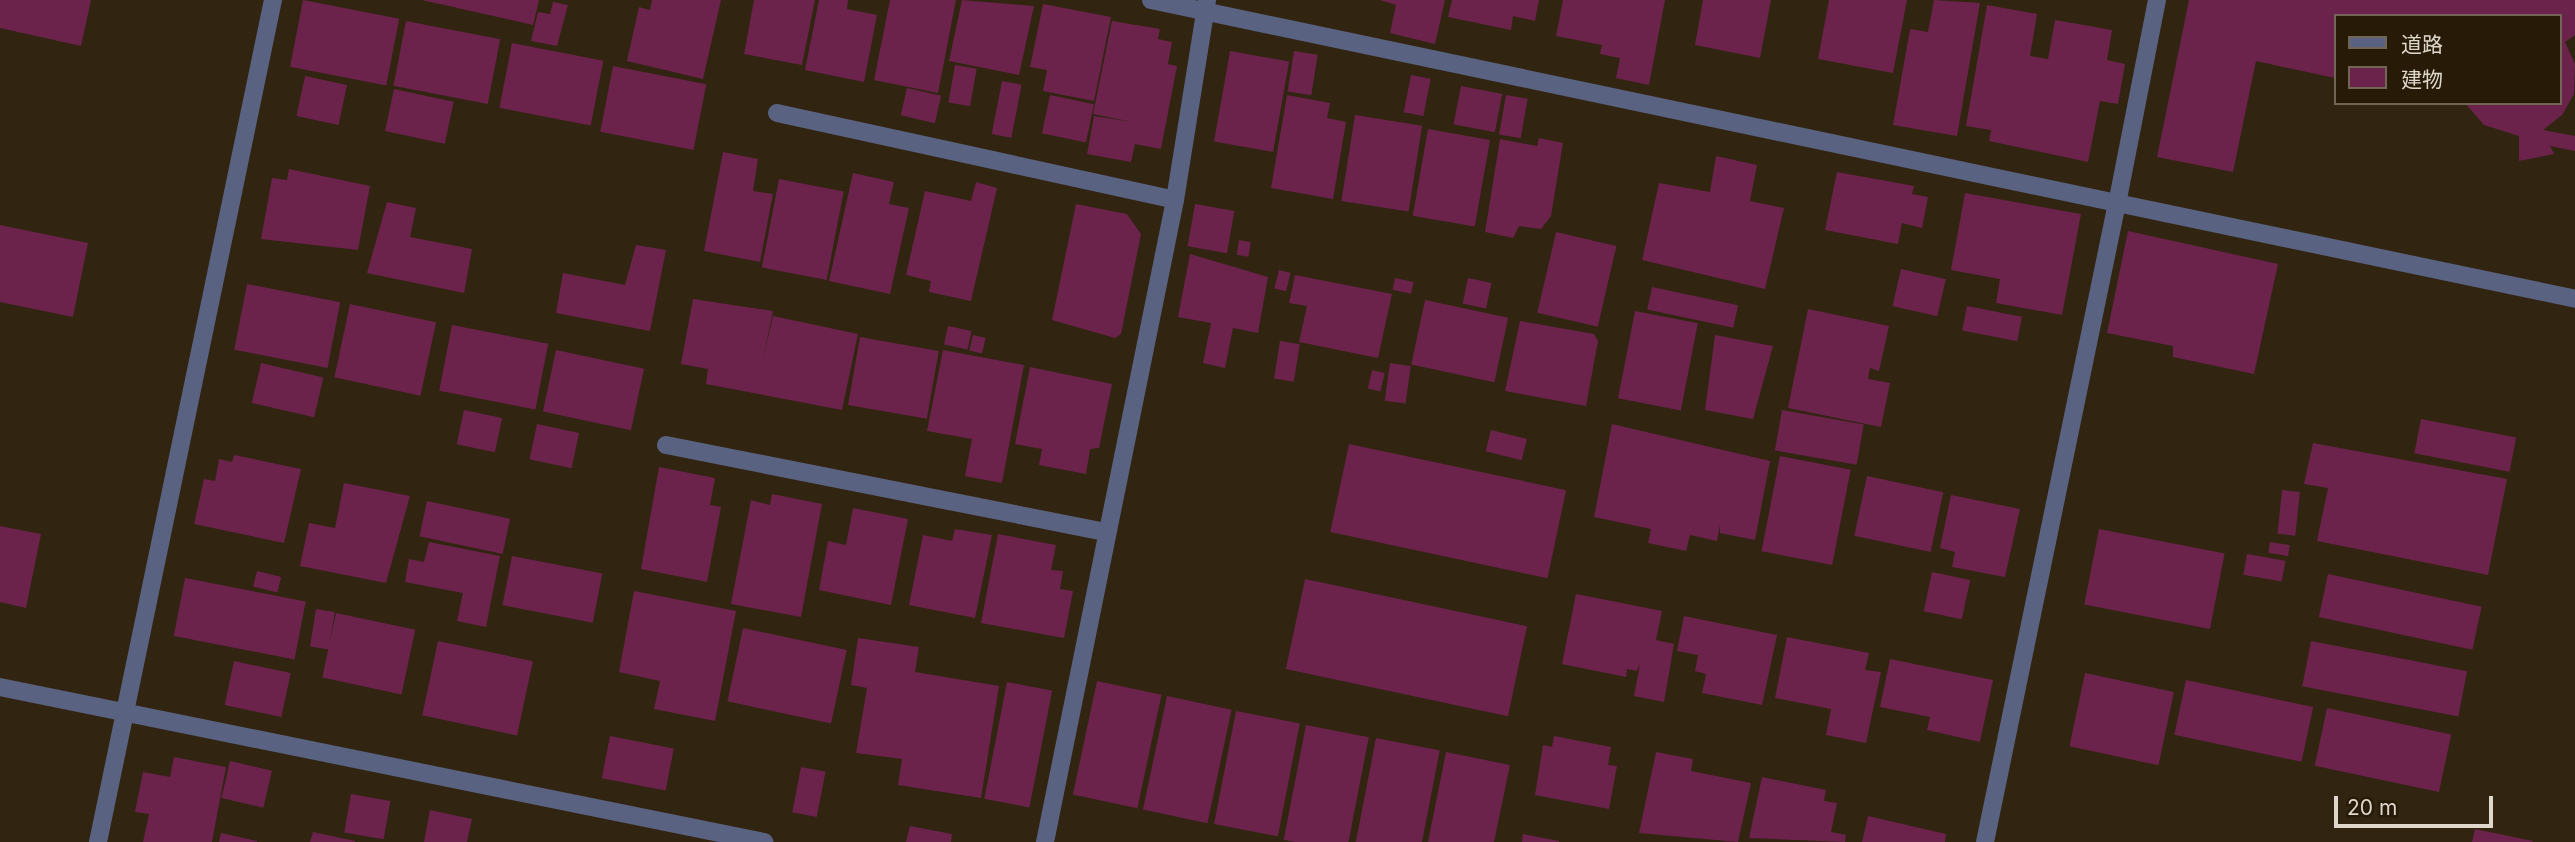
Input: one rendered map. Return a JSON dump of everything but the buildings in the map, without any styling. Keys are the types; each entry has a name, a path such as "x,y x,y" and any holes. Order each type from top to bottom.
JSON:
{"street":[{"path":"99,842 273,0"},
{"path":"1151,0 1206,5 2117,203 2575,299"},
{"path":"1984,842 2157,0"},
{"path":"1045,842 1104,532 1175,200 1206,5"},
{"path":"777,113 1175,200"},
{"path":"666,444 1104,532"},
{"path":"0,687 764,842"}]}
